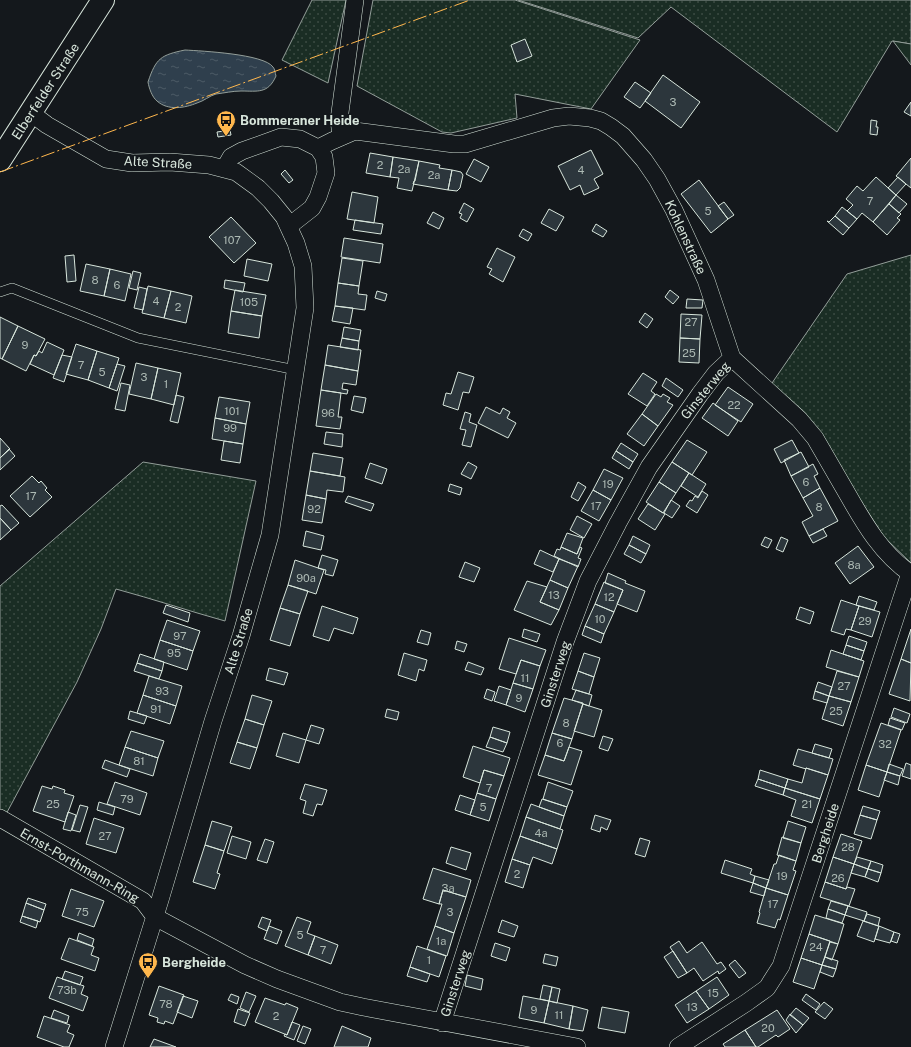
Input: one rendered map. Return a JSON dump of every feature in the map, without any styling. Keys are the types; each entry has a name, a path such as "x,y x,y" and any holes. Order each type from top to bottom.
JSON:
{"main road":[{"name":"Elberfelder Straße","path":"0,160 103,0"}],"street":[{"path":"318,148 341,136 339,120 355,0"},
{"name":"Alte Straße","path":"31,113 47,125 106,158 132,163 170,162 209,165 236,172 258,188 271,201 289,226 303,266 305,308 270,535 241,636 213,721 155,917 114,1047"},
{"name":"Kohlenstraße","path":"341,136 354,131 439,144 465,144 553,118 569,116 590,118 601,121 623,136 635,147 656,178 674,210 706,280 732,358"},
{"path":"224,169 231,157 242,151 281,137 300,139 318,148 324,157 326,173 318,198 312,208 289,226"},
{"path":"732,358 768,389 808,428 865,526 890,557 910,574"},
{"name":"Ginsterweg","path":"442,1023 565,642 588,581 648,467 716,373 732,358"},
{"name":"Bergheide","path":"678,1047 767,988 781,966 910,574"},
{"name":"Ernst-Porthmann-Ring","path":"0,818 143,901 155,917"},
{"path":"155,917 277,979 340,1002 442,1023 577,1047"}],"lane":[{"path":"0,292 12,288 138,338 296,370"}],"green space":[{"path":"312,0 346,0 328,83 282,60"},
{"path":"373,0 515,0 640,40 591,109 515,94 517,118 451,133 442,132 357,86"},
{"path":"518,0 911,0 911,44 892,41 837,132 671,7 638,38"},
{"path":"893,41 911,44 911,65"},
{"path":"911,255 911,563 884,537 854,490 772,383 847,274"},
{"path":"143,462 256,481 225,621 116,589 101,629 77,682 5,816 0,813 0,586"}],"water":[{"path":"185,50 232,54 258,59 273,67 276,76 270,86 266,89 216,94 200,102 177,108 166,106 157,101 154,97 148,82 160,59 170,54"}],"building":[{"path":"525,39 532,56 517,62 511,45"},
{"path":"663,75 700,102 681,128 645,101"},
{"path":"635,82 651,93 640,108 624,97"},
{"path":"911,102 911,116 904,112"},
{"path":"871,120 877,121 877,135 870,134"},
{"path":"230,130 231,135 218,137 217,132"},
{"path":"591,150 603,174 594,179 599,188 584,195 580,185 570,190 558,166"},
{"path":"370,153 393,157 390,177 366,173"},
{"path":"393,157 419,161 412,191 397,188 399,178 390,177"},
{"path":"911,158 911,188 896,176"},
{"path":"474,159 489,167 481,182 466,174"},
{"path":"419,161 440,165 439,168 452,170 448,190 413,184"},
{"path":"285,170 293,180 289,183 281,174"},
{"path":"452,170 461,172 463,175 460,188 457,191 448,190"},
{"path":"876,177 896,195 873,222 862,213 857,219 847,211 853,205 846,199 857,186 863,191"},
{"path":"898,177 906,184 896,195 888,188"},
{"path":"699,180 728,219 711,233 681,194"},
{"path":"352,192 378,197 374,223 347,219"},
{"path":"896,195 907,204 899,213 889,204"},
{"path":"724,202 734,215 728,219 718,206"},
{"path":"464,203 474,209 467,222 460,218 462,214 459,213"},
{"path":"889,204 901,214 897,218 900,220 887,235 873,222"},
{"path":"842,207 857,219 849,228 835,216"},
{"path":"549,209 564,217 556,231 541,223"},
{"path":"433,212 444,218 439,229 427,223"},
{"path":"835,216 849,228 843,235 827,221 829,222"},
{"path":"231,217 256,243 234,263 209,237"},
{"path":"355,220 383,224 381,234 353,230"},
{"path":"596,224 607,231 603,237 592,231"},
{"path":"523,229 532,234 528,241 519,236"},
{"path":"344,238 383,244 380,263 341,257"},
{"path":"497,248 515,257 503,282 489,274 492,269 487,267"},
{"path":"74,255 76,281 67,282 65,256"},
{"path":"342,258 363,261 359,286 338,283"},
{"path":"247,259 272,264 268,281 244,276"},
{"path":"86,264 110,269 104,296 80,291"},
{"path":"110,269 131,274 125,301 104,296"},
{"path":"133,271 141,273 137,290 129,288"},
{"path":"225,280 245,283 243,292 224,288"},
{"path":"338,283 359,286 358,294 367,295 365,310 335,306"},
{"path":"148,286 171,291 164,318 142,313"},
{"path":"139,287 147,289 143,310 134,308"},
{"path":"235,290 266,295 262,316 231,311"},
{"path":"670,290 679,297 673,304 665,297"},
{"path":"171,291 192,296 186,323 164,318"},
{"path":"377,291 387,294 385,301 375,298"},
{"path":"687,299 703,300 702,308 686,308"},
{"path":"335,306 353,308 350,324 332,321"},
{"path":"231,311 262,316 259,338 228,333"},
{"path":"645,313 653,319 647,328 639,322"},
{"path":"681,314 702,315 700,339 680,338"},
{"path":"0,317 18,326 2,359 0,358"},
{"path":"18,326 45,339 36,356 34,355 26,371 2,359"},
{"path":"344,327 361,330 359,341 342,338"},
{"path":"342,338 359,341 358,350 340,347"},
{"path":"680,338 700,339 699,363 679,362"},
{"path":"47,342 64,350 54,375 30,364 34,355 36,356 39,351 42,353"},
{"path":"76,344 97,351 88,380 66,374"},
{"path":"328,345 361,350 358,371 325,365"},
{"path":"97,351 119,358 109,388 88,380"},
{"path":"62,355 72,357 64,382 53,378"},
{"path":"136,363 158,368 151,399 129,394"},
{"path":"117,364 125,366 117,391 109,388"},
{"path":"325,365 358,371 356,385 343,383 342,389 348,390 347,394 321,390"},
{"path":"158,368 181,373 174,405 151,399"},
{"path":"458,372 474,377 469,393 463,392 458,410 443,405 446,393 451,394"},
{"path":"643,373 657,382 651,391 655,394 647,406 628,394"},
{"path":"666,378 683,390 678,397 662,386"},
{"path":"121,383 130,385 125,411 115,409"},
{"path":"728,387 753,404 741,422 715,405"},
{"path":"321,390 341,393 338,417 342,417 340,429 316,426"},
{"path":"656,394 661,397 663,394 670,398 667,402 673,405 658,426 642,414"},
{"path":"176,395 184,397 178,423 170,421"},
{"path":"354,396 366,398 363,413 351,410"},
{"path":"219,397 250,402 246,424 215,418"},
{"path":"713,403 738,421 728,436 702,418"},
{"path":"486,407 500,414 503,408 510,412 507,418 516,423 508,438 478,423"},
{"path":"465,412 471,414 469,422 477,425 471,447 462,445 466,430 460,429"},
{"path":"642,414 658,426 644,446 627,434"},
{"path":"215,418 246,424 243,444 212,439"},
{"path":"326,432 343,434 342,447 324,444"},
{"path":"0,438 10,449 0,458"},
{"path":"687,440 707,452 692,475 672,462"},
{"path":"792,440 799,453 781,463 774,449"},
{"path":"224,441 243,444 240,463 221,460"},
{"path":"621,443 638,454 633,462 616,451"},
{"path":"9,449 15,456 0,470 0,458"},
{"path":"616,451 633,462 629,469 612,458"},
{"path":"801,452 809,467 791,476 784,460"},
{"path":"313,453 343,458 340,476 310,471"},
{"path":"468,462 477,467 471,479 461,474"},
{"path":"672,462 689,473 676,493 659,482"},
{"path":"370,463 387,469 382,484 365,478"},
{"path":"813,464 818,474 814,476 820,488 803,498 791,476"},
{"path":"604,469 623,478 611,500 593,490"},
{"path":"310,471 345,477 343,492 327,490 326,499 306,495"},
{"path":"689,473 706,484 698,497 681,486"},
{"path":"32,476 39,483 41,481 47,488 45,490 52,497 30,517 10,496"},
{"path":"578,482 586,487 578,501 571,497"},
{"path":"659,482 676,493 663,513 646,502"},
{"path":"450,484 462,488 460,495 448,491"},
{"path":"820,488 838,521 809,536 802,522 813,516 803,498"},
{"path":"593,490 611,500 599,521 581,511"},
{"path":"702,491 708,495 697,513 686,506 695,496 698,498"},
{"path":"306,495 326,499 322,523 302,520"},
{"path":"348,496 374,504 371,511 345,502"},
{"path":"671,500 680,506 672,518 664,513"},
{"path":"648,504 665,514 655,530 638,519"},
{"path":"2,505 19,523 11,530 0,518 0,506"},
{"path":"577,516 592,524 584,538 570,530"},
{"path":"0,518 11,530 0,540"},
{"path":"823,529 827,536 813,543 809,536"},
{"path":"306,531 324,536 321,550 303,546"},
{"path":"567,533 583,538 577,554 561,547"},
{"path":"633,536 650,545 646,554 629,545"},
{"path":"765,537 772,540 768,548 761,545"},
{"path":"781,537 788,540 783,552 776,549"},
{"path":"629,545 646,554 641,563 624,554"},
{"path":"858,546 874,567 850,584 835,563"},
{"path":"561,547 577,554 580,547 582,548 578,558 581,559 578,567 554,556 557,549 560,550"},
{"path":"540,550 559,559 553,572 534,564"},
{"path":"322,555 338,560 333,576 325,574 326,570 318,568"},
{"path":"559,559 578,566 568,588 550,580"},
{"path":"295,560 324,570 316,594 288,585"},
{"path":"465,562 480,568 474,582 459,577"},
{"path":"608,573 626,581 625,583 645,591 637,612 617,604 623,590 605,583"},
{"path":"550,580 568,588 559,610 540,602"},
{"path":"527,581 547,587 540,602 559,610 551,625 514,610"},
{"path":"604,582 623,590 614,612 595,604"},
{"path":"288,585 308,591 300,614 280,608"},
{"path":"859,596 877,602 874,610 856,605"},
{"path":"841,600 859,606 851,630 846,629 844,635 831,631"},
{"path":"595,604 614,612 604,634 585,626"},
{"path":"166,605 190,613 188,622 163,613"},
{"path":"322,606 358,618 353,634 334,628 329,641 313,636"},
{"path":"859,606 880,612 872,637 851,630"},
{"path":"800,607 814,612 810,624 796,619"},
{"path":"280,608 300,614 290,646 270,640"},
{"path":"167,620 200,631 193,651 160,640"},
{"path":"585,626 604,634 601,643 582,635"},
{"path":"524,629 540,634 537,642 522,637"},
{"path":"911,629 911,663 901,659"},
{"path":"421,630 431,633 428,645 417,642"},
{"path":"849,636 867,642 864,651 846,645"},
{"path":"509,638 546,650 540,666 521,660 516,674 499,669"},
{"path":"160,640 193,651 187,670 154,659"},
{"path":"457,641 467,644 464,652 455,649"},
{"path":"846,645 864,651 861,660 843,654"},
{"path":"831,650 864,661 859,677 826,667"},
{"path":"404,653 427,660 424,671 419,669 416,681 398,675"},
{"path":"584,653 600,658 594,677 578,671"},
{"path":"140,654 164,662 162,671 137,663"},
{"path":"901,659 911,663 910,701 889,694"},
{"path":"521,660 540,666 533,689 513,683"},
{"path":"468,662 484,668 481,675 465,670"},
{"path":"137,663 162,671 159,679 134,671"},
{"path":"269,668 288,673 284,685 266,680"},
{"path":"578,671 594,677 589,694 572,689"},
{"path":"837,671 859,677 851,702 829,696"},
{"path":"149,676 182,686 176,706 143,695"},
{"path":"818,682 832,687 829,696 815,691"},
{"path":"513,683 533,689 525,712 506,705"},
{"path":"499,686 511,690 506,705 494,701"},
{"path":"487,689 495,692 492,701 484,698"},
{"path":"576,690 592,695 589,706 572,700"},
{"path":"815,691 829,696 827,703 813,699"},
{"path":"143,695 176,706 170,724 137,713"},
{"path":"252,695 272,701 264,725 245,719"},
{"path":"829,696 851,702 843,726 822,719"},
{"path":"564,698 583,703 572,739 552,733"},
{"path":"583,704 602,710 594,737 574,731"},
{"path":"894,708 910,714 907,723 891,717"},
{"path":"387,709 399,712 397,720 385,717"},
{"path":"130,711 147,716 144,724 128,719"},
{"path":"890,718 905,723 902,730 888,725"},
{"path":"245,719 264,725 257,748 237,742"},
{"path":"881,723 901,730 887,772 866,765"},
{"path":"311,725 324,729 319,744 306,740"},
{"path":"493,727 510,732 507,743 490,737"},
{"path":"131,731 164,741 158,758 125,747"},
{"path":"283,733 306,740 299,763 276,756"},
{"path":"552,733 572,739 564,761 545,755"},
{"path":"603,736 613,739 608,751 599,748"},
{"path":"490,737 507,743 503,752 486,747"},
{"path":"237,742 257,748 250,769 230,763"},
{"path":"815,744 832,749 829,758 812,753"},
{"path":"473,746 510,758 504,776 484,770 480,783 463,777"},
{"path":"125,747 158,758 153,776 119,765"},
{"path":"569,747 582,751 571,785 538,775 545,755 564,761"},
{"path":"798,749 833,759 828,775 793,765"},
{"path":"105,760 130,769 127,777 102,768"},
{"path":"906,763 911,765 911,779 902,776"},
{"path":"889,764 903,769 900,776 887,772"},
{"path":"866,765 887,772 879,797 858,790"},
{"path":"806,768 828,775 820,799 785,788 788,779 802,783"},
{"path":"484,770 504,776 496,799 477,793"},
{"path":"760,770 788,779 785,788 758,779"},
{"path":"887,772 900,776 898,785 884,780"},
{"path":"758,779 785,788 783,795 755,786"},
{"path":"115,782 147,793 140,815 107,804"},
{"path":"548,782 573,791 567,807 543,799"},
{"path":"305,784 327,790 322,805 317,804 313,816 303,813 306,801 300,799"},
{"path":"42,786 52,789 53,786 65,790 64,793 74,796 65,822 33,811"},
{"path":"785,788 820,799 812,823 791,816 796,800 783,795"},
{"path":"477,793 496,799 489,821 470,815"},
{"path":"460,795 475,800 470,815 455,810"},
{"path":"542,799 567,807 564,816 539,807"},
{"path":"99,802 115,807 113,815 97,810"},
{"path":"531,804 564,816 560,829 526,817"},
{"path":"80,805 88,807 80,832 72,830"},
{"path":"863,806 880,811 877,820 860,815"},
{"path":"68,812 76,815 71,831 63,829"},
{"path":"595,815 611,820 607,830 601,827 600,832 591,829"},
{"path":"860,815 877,820 871,839 854,834"},
{"path":"526,817 563,830 557,849 520,836"},
{"path":"94,818 124,828 116,853 86,844"},
{"path":"212,821 232,827 224,851 205,845"},
{"path":"788,821 806,827 801,843 783,838"},
{"path":"841,834 862,841 854,864 833,857"},
{"path":"232,836 251,842 246,859 227,853"},
{"path":"520,836 557,849 552,864 533,857 530,865 512,859"},
{"path":"782,837 801,843 796,861 777,855"},
{"path":"640,838 650,841 645,857 635,854"},
{"path":"265,839 274,842 267,863 257,860"},
{"path":"205,845 224,851 217,873 220,874 215,889 193,882"},
{"path":"451,847 471,853 466,870 446,863"},
{"path":"779,855 796,861 793,870 796,871 788,895 766,888 774,864 776,864"},
{"path":"833,857 854,864 846,889 825,882"},
{"path":"857,857 871,861 868,869 854,864"},
{"path":"512,859 530,865 523,888 505,882"},
{"path":"725,860 752,869 750,874 755,876 753,883 721,873"},
{"path":"871,861 883,865 881,873 868,869"},
{"path":"854,864 868,869 865,877 851,873"},
{"path":"433,868 471,880 466,897 443,890 439,904 423,899"},
{"path":"868,869 881,873 878,882 865,877"},
{"path":"755,876 769,880 766,888 753,883"},
{"path":"825,882 846,889 847,887 855,889 849,906 820,897"},
{"path":"753,883 766,888 764,896 750,892"},
{"path":"766,888 788,895 780,920 778,919 775,928 757,923"},
{"path":"71,889 104,901 94,927 62,916"},
{"path":"443,890 466,897 454,933 435,926 442,904 439,904"},
{"path":"28,898 46,904 44,910 26,903"},
{"path":"831,901 848,906 845,915 828,909"},
{"path":"26,903 44,910 40,922 22,916"},
{"path":"848,906 867,912 864,921 845,915"},
{"path":"828,909 845,915 842,923 826,918"},
{"path":"867,914 880,918 878,926 864,921"},
{"path":"815,915 844,924 838,944 809,934"},
{"path":"22,916 38,921 36,928 20,922"},
{"path":"262,917 271,920 267,931 258,927"},
{"path":"297,917 311,922 307,933 315,936 308,955 285,946"},
{"path":"502,920 518,926 514,937 498,932"},
{"path":"863,921 879,926 874,942 857,936"},
{"path":"269,926 282,931 277,944 264,939"},
{"path":"435,926 454,933 447,956 427,949"},
{"path":"879,926 894,932 890,943 875,939"},
{"path":"894,932 900,934 897,943 891,941"},
{"path":"79,933 94,939 92,946 77,940"},
{"path":"809,934 830,941 822,965 801,958"},
{"path":"315,936 338,945 331,964 308,955"},
{"path":"69,938 94,947 91,955 99,958 95,971 61,959"},
{"path":"679,941 687,953 702,942 717,964 721,962 726,969 719,974 718,971 703,981 694,968 687,973 670,947"},
{"path":"830,942 838,944 832,960 825,957"},
{"path":"495,943 510,948 506,961 491,956"},
{"path":"417,946 446,956 439,977 410,967"},
{"path":"673,951 687,973 678,978 664,957"},
{"path":"545,954 558,957 556,966 543,963"},
{"path":"825,957 838,961 836,969 822,965"},
{"path":"801,958 822,965 814,989 793,982"},
{"path":"735,960 746,973 739,978 729,965"},
{"path":"822,965 836,969 833,977 820,972"},
{"path":"410,967 430,974 427,982 407,976"},
{"path":"65,971 83,977 80,985 62,979"},
{"path":"467,975 483,979 481,990 465,986"},
{"path":"57,977 84,986 81,994 88,997 83,1011 49,998"},
{"path":"717,977 729,995 709,1009 696,991"},
{"path":"543,985 552,987 549,1001 540,999"},
{"path":"159,986 184,995 173,1024 165,1021 164,1024 157,1022 158,1018 149,1015"},
{"path":"552,987 560,989 557,1003 549,1001"},
{"path":"696,991 709,1009 687,1023 675,1005"},
{"path":"246,992 256,996 249,1012 240,1008"},
{"path":"231,994 239,997 237,1004 228,1000"},
{"path":"806,994 820,1004 816,1010 802,1000"},
{"path":"183,996 198,1001 192,1018 177,1012"},
{"path":"523,996 549,1001 544,1023 519,1018"},
{"path":"265,998 285,1005 286,1003 298,1008 287,1035 255,1022"},
{"path":"549,1001 573,1006 569,1029 544,1023"},
{"path":"824,1002 833,1009 825,1019 815,1012"},
{"path":"573,1006 588,1010 583,1031 569,1029"},
{"path":"602,1007 629,1012 625,1033 598,1028"},
{"path":"796,1008 809,1018 803,1025 790,1015"},
{"path":"238,1009 250,1013 245,1026 234,1022"},
{"path":"54,1010 69,1016 67,1023 51,1018"},
{"path":"777,1010 790,1029 778,1037 776,1035 756,1047 745,1030"},
{"path":"790,1014 803,1025 796,1033 786,1020"},
{"path":"44,1016 70,1025 67,1032 74,1035 69,1047 64,1047 37,1037"},
{"path":"292,1022 300,1025 294,1040 284,1036 285,1034 287,1035"},
{"path":"303,1026 311,1029 305,1044 297,1041"},
{"path":"342,1026 371,1038 368,1047 334,1047"},
{"path":"745,1030 756,1047 725,1047 723,1044"},
{"path":"154,1039 176,1047 150,1047"}],"power":[{"path":"0,172 470,0"}],"place":[{"name":"Bommeraner Heide","path":"226,137"},
{"name":"Bergheide","path":"148,979"}]}
